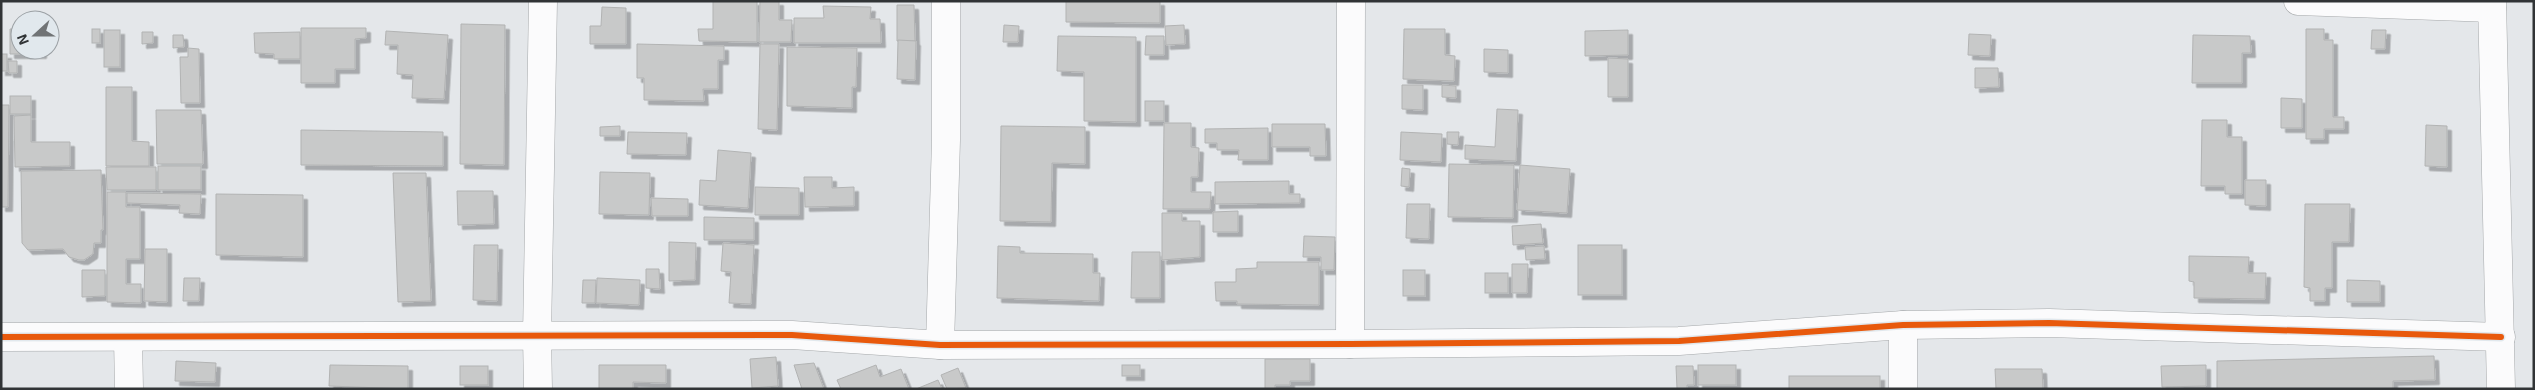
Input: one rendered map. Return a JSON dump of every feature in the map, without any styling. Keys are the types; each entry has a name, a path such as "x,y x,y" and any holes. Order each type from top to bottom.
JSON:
{"street":[{"path":"520,1 543,2 537,336 538,389"},
{"path":"940,345 946,140 946,1"},
{"path":"1350,344 1351,1"},
{"path":"2298,1 2492,5 2501,389"},
{"path":"1,337 792,335 940,345 1350,344 1679,341 1903,325 2049,323 2500,338"},
{"path":"1903,325 1903,389"},
{"path":"128,338 128,389"}],"building":[{"path":"713,1 757,1 757,42 699,41 698,29 713,29"},
{"path":"760,1 779,1 779,20 792,20 791,42 759,42"},
{"path":"1066,1 1160,1 1160,23 1066,22"},
{"path":"897,5 914,5 915,41 897,41"},
{"path":"823,6 871,7 870,19 880,19 881,43 794,43 794,18 824,18"},
{"path":"602,7 626,8 626,44 590,44 590,26 601,26"},
{"path":"461,24 505,25 504,165 460,164"},
{"path":"1004,25 1019,26 1018,42 1003,42"},
{"path":"1184,25 1185,44 1166,45 1165,26"},
{"path":"301,28 366,28 366,38 355,39 355,69 335,69 335,83 301,83"},
{"path":"92,29 100,29 100,43 92,43"},
{"path":"1404,29 1445,29 1445,55 1455,56 1454,81 1403,79"},
{"path":"2306,29 2324,29 2324,40 2333,40 2333,117 2344,117 2344,129 2324,129 2324,139 2306,139"},
{"path":"104,30 120,30 120,67 104,67"},
{"path":"1628,30 1628,55 1585,56 1585,31"},
{"path":"2372,30 2386,30 2385,49 2371,49"},
{"path":"386,31 448,35 444,99 412,98 413,75 397,74 398,45 385,45"},
{"path":"142,32 153,32 153,43 142,44"},
{"path":"300,32 300,59 274,59 274,54 255,53 254,33"},
{"path":"1969,34 1991,35 1990,56 1968,55"},
{"path":"173,35 183,35 184,47 173,48"},
{"path":"2193,35 2250,36 2251,53 2242,53 2242,83 2192,83"},
{"path":"1058,36 1136,37 1136,122 1084,121 1084,72 1057,71"},
{"path":"1146,36 1164,36 1164,55 1145,55"},
{"path":"898,40 916,41 915,80 897,79"},
{"path":"637,44 724,46 724,60 718,60 718,89 703,89 704,101 644,100 644,78 637,78"},
{"path":"760,44 779,44 777,130 758,129"},
{"path":"787,47 857,48 856,87 852,87 852,108 787,106"},
{"path":"188,48 199,49 200,103 181,103 180,57 188,57"},
{"path":"1484,49 1508,50 1508,73 1484,72"},
{"path":"1,54 7,54 7,71 1,71"},
{"path":"1608,58 1628,59 1628,97 1608,97"},
{"path":"8,61 17,61 17,73 9,73"},
{"path":"1975,68 1998,68 1999,87 1975,88"},
{"path":"1402,85 1423,85 1423,110 1402,109"},
{"path":"1442,85 1456,86 1456,98 1442,97"},
{"path":"106,87 132,87 132,141 149,142 149,166 106,166"},
{"path":"10,96 31,96 31,114 10,114"},
{"path":"2281,98 2302,99 2302,128 2281,128"},
{"path":"1145,101 1164,101 1164,121 1145,121"},
{"path":"1,105 9,105 8,207 1,207"},
{"path":"1497,109 1518,110 1516,161 1465,159 1465,145 1495,147"},
{"path":"156,110 201,110 203,164 157,164"},
{"path":"31,115 31,142 70,142 70,166 15,167 14,116"},
{"path":"2202,120 2227,120 2227,137 2242,137 2242,194 2225,194 2225,186 2201,186"},
{"path":"1164,123 1191,123 1191,147 1199,148 1198,177 1191,177 1191,192 1211,192 1210,209 1163,209"},
{"path":"1272,124 1325,124 1326,156 1310,156 1310,147 1272,147"},
{"path":"2426,125 2447,126 2447,167 2425,166"},
{"path":"620,126 620,136 600,136 600,127"},
{"path":"1001,126 1085,127 1085,164 1052,163 1051,222 1000,221"},
{"path":"1268,128 1268,160 1238,160 1239,150 1217,150 1217,143 1205,143 1205,129"},
{"path":"301,130 443,132 443,166 301,165"},
{"path":"628,132 687,133 686,155 627,154"},
{"path":"1401,132 1442,134 1441,162 1400,160"},
{"path":"1447,132 1459,132 1458,145 1447,144"},
{"path":"718,150 751,153 748,208 699,205 700,180 716,181"},
{"path":"1449,164 1514,165 1513,218 1448,217"},
{"path":"1520,165 1570,169 1567,213 1517,210"},
{"path":"158,166 201,166 201,190 158,190"},
{"path":"106,167 156,167 156,190 107,190"},
{"path":"1402,168 1410,169 1409,187 1401,186"},
{"path":"101,170 103,230 101,230 101,243 94,243 93,254 84,260 79,260 69,257 63,249 28,250 22,243 21,171"},
{"path":"600,172 650,173 649,215 599,214"},
{"path":"393,173 426,173 431,301 398,302"},
{"path":"804,177 832,177 832,188 854,187 854,206 805,207"},
{"path":"2245,180 2266,180 2266,206 2245,205"},
{"path":"1289,181 1289,194 1300,194 1300,203 1215,204 1215,182"},
{"path":"755,187 799,188 799,215 755,215"},
{"path":"457,191 493,191 494,224 458,225"},
{"path":"107,192 126,192 126,207 140,207 140,259 126,259 126,284 141,284 141,303 107,302"},
{"path":"127,193 201,194 200,214 179,213 180,205 127,203"},
{"path":"216,194 303,195 303,257 216,255"},
{"path":"651,198 688,199 688,216 652,216"},
{"path":"1407,204 1430,204 1429,239 1406,238"},
{"path":"2305,204 2350,204 2349,242 2332,242 2332,288 2325,288 2325,301 2310,301 2310,288 2304,287"},
{"path":"1238,211 1238,232 1213,232 1213,212"},
{"path":"1162,213 1182,213 1182,221 1200,221 1200,257 1162,260"},
{"path":"704,217 754,218 754,240 704,240"},
{"path":"1541,224 1543,243 1513,245 1512,226"},
{"path":"1304,236 1335,237 1334,270 1321,270 1321,257 1303,257"},
{"path":"669,242 696,243 695,280 669,281"},
{"path":"723,243 754,245 751,304 729,303 731,272 721,271"},
{"path":"474,245 498,245 497,301 473,300"},
{"path":"1578,245 1622,245 1622,295 1578,295"},
{"path":"998,246 1020,247 1020,253 1093,254 1093,273 1100,273 1099,301 997,298"},
{"path":"1544,246 1545,259 1526,260 1525,247"},
{"path":"145,249 167,249 167,302 144,301"},
{"path":"1132,252 1160,252 1160,298 1131,298"},
{"path":"2189,256 2249,257 2248,273 2266,273 2265,299 2194,298 2194,282 2189,281"},
{"path":"1257,262 1319,262 1319,305 1237,304 1237,301 1216,301 1215,282 1236,282 1236,269 1257,268"},
{"path":"1512,264 1528,264 1527,293 1512,293"},
{"path":"646,269 659,269 660,289 646,288"},
{"path":"82,270 105,270 105,296 82,297"},
{"path":"1403,270 1425,270 1425,296 1403,296"},
{"path":"1485,273 1508,273 1508,293 1485,293"},
{"path":"184,278 200,278 199,301 183,301"},
{"path":"597,278 640,280 639,305 596,303"},
{"path":"583,280 596,280 595,303 582,303"},
{"path":"2347,280 2380,281 2380,302 2347,302"},
{"path":"2434,356 2435,380 2393,381 2393,389 2217,389 2217,361"},
{"path":"776,357 778,386 752,388 750,359"},
{"path":"1265,359 1310,359 1310,381 1290,381 1290,385 1275,385 1275,389 1265,389"},
{"path":"176,361 216,363 215,382 175,381"},
{"path":"814,363 824,389 802,389 794,365"},
{"path":"330,365 408,366 408,389 329,386"},
{"path":"599,365 666,365 666,383 633,382 633,389 599,389"},
{"path":"876,365 880,377 901,369 909,389 841,389 837,380"},
{"path":"1122,365 1140,365 1140,376 1122,376"},
{"path":"1698,365 1736,365 1736,385 1698,385"},
{"path":"2206,365 2206,386 2162,387 2161,366"},
{"path":"460,366 488,366 488,385 460,385"},
{"path":"1676,366 1693,366 1694,385 1687,385 1687,389 1677,389"},
{"path":"958,368 966,388 947,389 941,375"},
{"path":"1995,369 2042,369 2043,389 1996,389"},
{"path":"1789,376 1880,376 1880,389 1789,389"},
{"path":"938,380 942,389 916,389"}],"cycle path":[{"path":"1,337 792,335 940,345 1350,344 1679,341 1903,325 2049,323 2501,337"}]}
